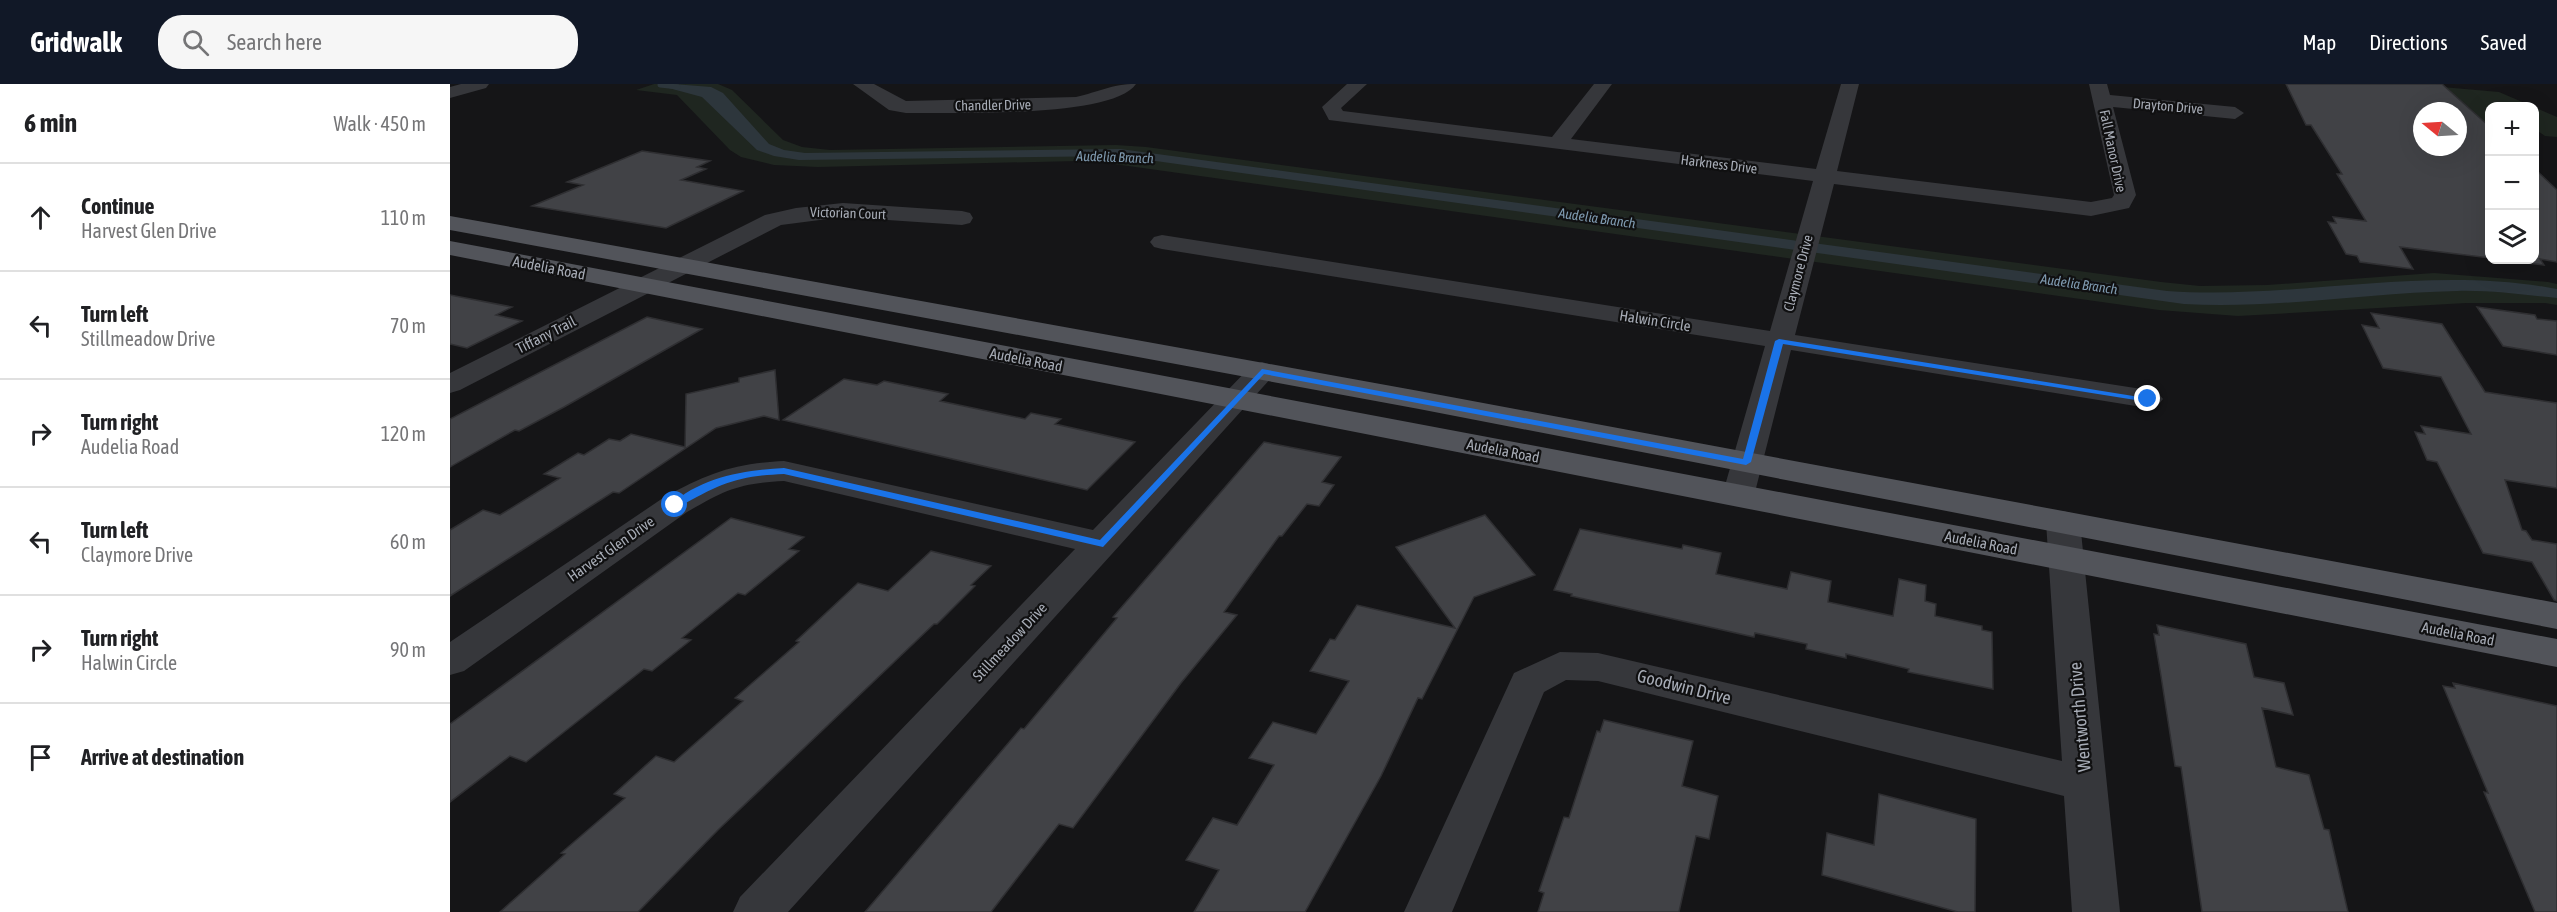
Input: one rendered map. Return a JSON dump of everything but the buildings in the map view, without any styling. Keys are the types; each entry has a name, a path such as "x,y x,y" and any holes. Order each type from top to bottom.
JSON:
{"main road":[{"name":"Audelia Road","path":"450,223 1746,462 2065,541 2557,653"},
{"name":"Audelia Road","path":"450,248 1738,496 2065,541 2557,616"}],"street":[{"path":"450,93 480,84"},
{"name":"Chandler Drive","path":"862,84 896,106 906,107 1076,103 1100,98 1127,84"},
{"name":"Harkness Drive","path":"1358,84 1335,102 1331,107 1332,112 1345,118 2073,208 2108,208"},
{"path":"1557,144 1603,84"},
{"name":"Claymore Drive","path":"1738,496 1850,84"},
{"name":"Drayton Drive","path":"2100,92 2235,113"},
{"name":"Fall Manor Drive","path":"2100,92 2125,195 2121,203 2108,208"},
{"name":"Victorian Court","path":"642,286 773,220 799,212 824,210 962,218"},
{"name":"Halwin Circle","path":"1162,242 2148,399"},
{"name":"Tiffany Trail","path":"450,384 642,286"},
{"name":"Stillmeadow Drive","path":"757,912 1262,372"},
{"name":"Harvest Glen Drive","path":"450,660 675,505 711,485 746,473 784,471 1103,544"},
{"name":"Wentworth Drive","path":"2065,541 2096,912"},
{"name":"Goodwin Drive","path":"1428,912 1528,683 1560,666 1598,667 2086,784"}],"shaded area":[{"path":"654,84 718,84 732,90 783,140 802,147 830,150 1116,145 1146,147 2200,286 2267,285 2434,273 2548,282 2557,284 2557,305 2466,303 2238,316 2159,310 1114,164 1077,161 818,167 774,165 741,157 730,150 677,95 636,90"},
{"path":"2442,87 2499,92 2522,102 2485,102 2485,125 2467,123 2467,102 2452,102"},
{"path":"2539,109 2557,117 2557,137 2545,136 2539,132"}],"water":[{"path":"673,84 711,87 723,93 769,144 784,150 805,153 1120,149 2167,291 2264,291 2459,280 2508,282 2557,289 2557,298 2457,291 2287,303 2184,304 1120,156 799,160 774,156 757,150 702,97 665,87"}],"waterway":[{"name":"Audelia Branch","path":"660,85 678,87"}],"route":[{"path":"675,505 711,485 746,473 784,471 1103,544 1262,372 1746,462 1779,341 2148,399"}]}
